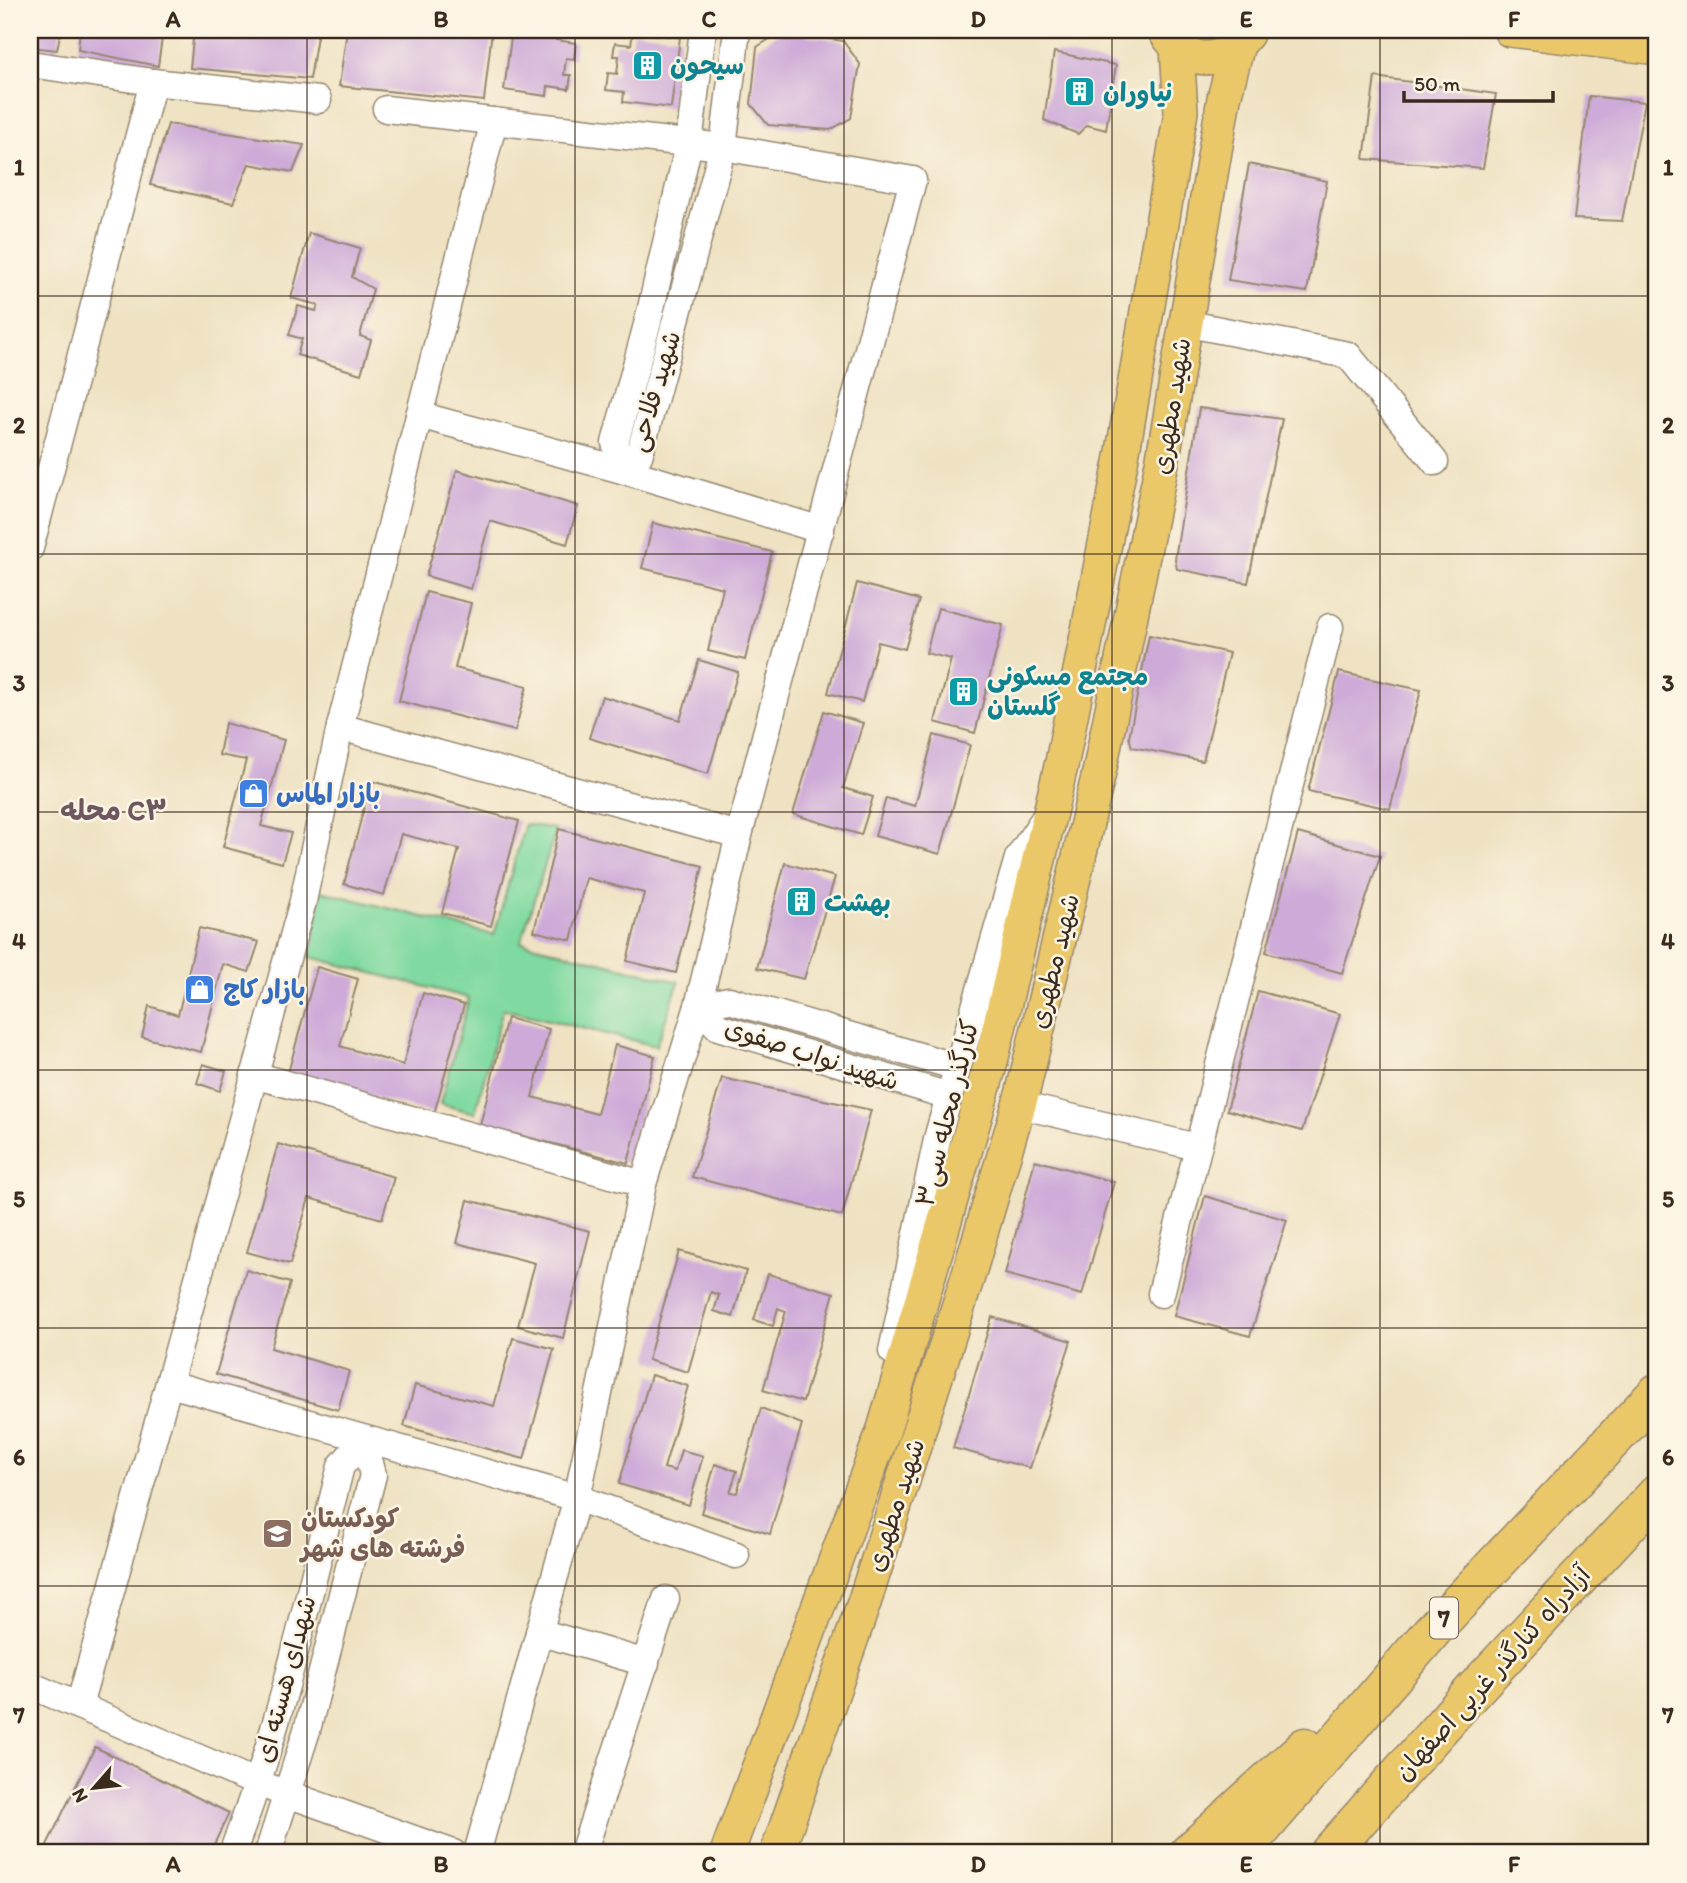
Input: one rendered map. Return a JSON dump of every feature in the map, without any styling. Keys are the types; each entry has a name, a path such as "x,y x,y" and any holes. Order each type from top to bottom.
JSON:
{"highway":[{"name":"7","path":"1241,1853 1433,1630 1657,1393"},
{"name":"آزادراه کنارگذر غربی اصفهان","path":"1329,1853 1473,1691 1657,1494"},
{"path":"1189,1853 1433,1630"}],"main road":[{"path":"1510,30 1657,48"},
{"path":"1171,39 1200,59 1222,56 1249,36"},
{"name":"شهید مطهری","path":"777,1853 873,1573 971,1270 1019,1105 1099,773 1163,458 1224,97 1249,36"},
{"name":"شهید مطهری","path":"727,1853 884,1429 990,1066 1051,809 1122,457 1181,112 1171,39"},
{"path":"1175,142 1192,137 1202,141 1213,153"}],"street":[{"name":"شهید فلاحی","path":"703,30 689,143 648,321 615,443 622,470 639,456 723,147 737,30"},
{"path":"30,64 153,82 318,100"},
{"path":"30,548 40,469 153,82"},
{"path":"386,109 723,147 913,180 739,835 698,1006 643,1184 577,1498 477,1853"},
{"path":"79,1706 303,901 340,727 494,121"},
{"path":"1184,323 1348,355 1435,462"},
{"path":"419,415 622,470 821,530"},
{"path":"1161,1294 1330,627"},
{"path":"340,727 739,835"},
{"name":"کنارگذر محله سی۳","path":"884,1429 885,1388 949,1096 1017,858 1051,809"},
{"name":"شهید نواب صفوی","path":"698,1006 729,1000 957,1068"},
{"name":"شهید نواب صفوی","path":"698,1006 718,1027 949,1096"},
{"path":"906,1084 921,1078 925,1069 918,1056"},
{"path":"254,1075 643,1184"},
{"path":"1019,1105 1197,1147"},
{"path":"170,1384 577,1498 736,1555"},
{"name":"شهدای هسته ای","path":"232,1853 257,1783 341,1466 364,1439"},
{"name":"شهدای هسته ای","path":"268,1853 307,1730 373,1475 364,1439"},
{"path":"583,1853 666,1599"},
{"path":"539,1632 646,1663"},
{"path":"30,1685 257,1783 453,1853"}],"green space":[{"path":"525,824 556,829 521,942 679,982 656,1046 503,1009 475,1113 440,1104 469,998 310,957 321,891 494,935"}],"building":[{"path":"30,30 61,30 57,50 30,47"},
{"path":"80,30 153,30 152,35 162,38 158,66 78,50"},
{"path":"194,30 318,30 310,79 190,68"},
{"path":"347,30 492,30 484,101 339,86"},
{"path":"512,30 558,30 556,40 576,43 574,59 566,58 564,75 571,75 569,89 548,86 547,96 504,90"},
{"path":"782,31 843,41 860,64 851,118 830,130 768,125 751,104 757,47"},
{"name":"سیحون","path":"633,32 680,37 671,108 623,102 624,92 606,90 608,73 617,74 619,56 613,56 615,43 631,45"},
{"name":"نیاوران","path":"1054,52 1116,65 1106,130 1087,125 1078,134 1044,120"},
{"path":"1375,77 1496,94 1483,168 1364,159"},
{"path":"1589,96 1645,102 1622,221 1574,219"},
{"path":"168,124 304,145 293,172 249,164 233,203 150,185"},
{"path":"1249,164 1327,181 1307,292 1228,280"},
{"path":"309,233 360,248 352,277 373,289 360,336 371,340 361,374 297,355 302,339 289,335 298,306 316,311 318,305 291,298"},
{"path":"1199,408 1282,419 1248,583 1177,569 1175,559"},
{"path":"457,470 578,506 567,544 490,521 471,589 426,576"},
{"path":"653,523 772,552 745,660 708,651 723,588 642,568"},
{"path":"857,583 919,600 905,649 878,642 862,702 828,693"},
{"path":"426,592 471,603 455,668 527,686 515,731 399,701"},
{"name":"مجتمع مسکونی گلستان","path":"938,608 1003,625 975,733 935,722 951,659 926,653"},
{"path":"1149,635 1229,653 1203,761 1132,747 1129,737"},
{"path":"699,660 738,672 708,774 589,738 602,696 680,720"},
{"path":"1339,672 1421,690 1390,809 1308,791"},
{"path":"824,711 863,723 843,788 873,797 861,835 793,814"},
{"name":"بازار الماس","path":"225,723 284,740 261,826 291,833 282,863 223,847 246,760 219,755"},
{"name":"مجتمع مسکونی گلستان","path":"934,735 970,745 940,854 875,836 886,798 915,806"},
{"path":"371,781 519,821 491,926 442,913 459,849 401,834 384,895 344,884"},
{"path":"559,829 703,866 676,973 627,961 644,893 586,878 571,940 534,931"},
{"path":"1298,833 1380,856 1342,973 1266,952"},
{"name":"بهشت","path":"785,863 835,877 804,979 757,968"},
{"name":"بازار کاج","path":"199,928 259,942 249,972 223,964 201,1052 142,1037 149,1006 178,1015"},
{"path":"317,967 358,979 340,1046 403,1065 423,993 464,1005 434,1114 288,1073"},
{"path":"1258,991 1340,1014 1302,1131 1227,1110"},
{"path":"507,1018 549,1029 532,1097 597,1114 615,1045 655,1056 628,1163 480,1125"},
{"path":"203,1064 226,1071 220,1091 197,1083"},
{"path":"722,1078 871,1110 842,1216 692,1177"},
{"path":"278,1144 394,1177 382,1219 309,1198 290,1264 247,1252"},
{"path":"1035,1160 1114,1182 1082,1295 1005,1274"},
{"path":"1205,1196 1287,1220 1250,1336 1174,1316"},
{"path":"468,1200 590,1231 563,1338 518,1326 535,1263 457,1243"},
{"path":"679,1251 746,1271 733,1317 714,1311 719,1295 711,1292 688,1372 648,1360"},
{"path":"246,1270 290,1283 271,1348 349,1371 338,1410 216,1374"},
{"path":"768,1274 834,1293 803,1402 763,1390 786,1311 778,1308 773,1326 754,1320"},
{"path":"992,1317 1071,1341 1030,1468 953,1448"},
{"path":"513,1338 554,1349 524,1459 404,1426 415,1385 494,1406"},
{"path":"651,1375 688,1386 664,1468 675,1471 681,1450 703,1456 689,1505 619,1484"},
{"path":"761,1408 802,1424 770,1534 701,1513 715,1464 737,1471 730,1492 737,1493"},
{"path":"95,1747 229,1813 210,1853 59,1853 46,1847"}],"place":[{"name":"سیحون","path":"647,65"},
{"name":"نیاوران","path":"1080,92"},
{"name":"مجتمع مسکونی گلستان","path":"964,691"},
{"name":"بازار الماس","path":"253,793"},
{"name":"بهشت","path":"801,902"},
{"name":"بازار کاج","path":"200,989"},
{"name":"کودکستان فرشته های شهر","path":"278,1533"}],"district":[{"name":"محله C۳","path":"114,810"}]}
